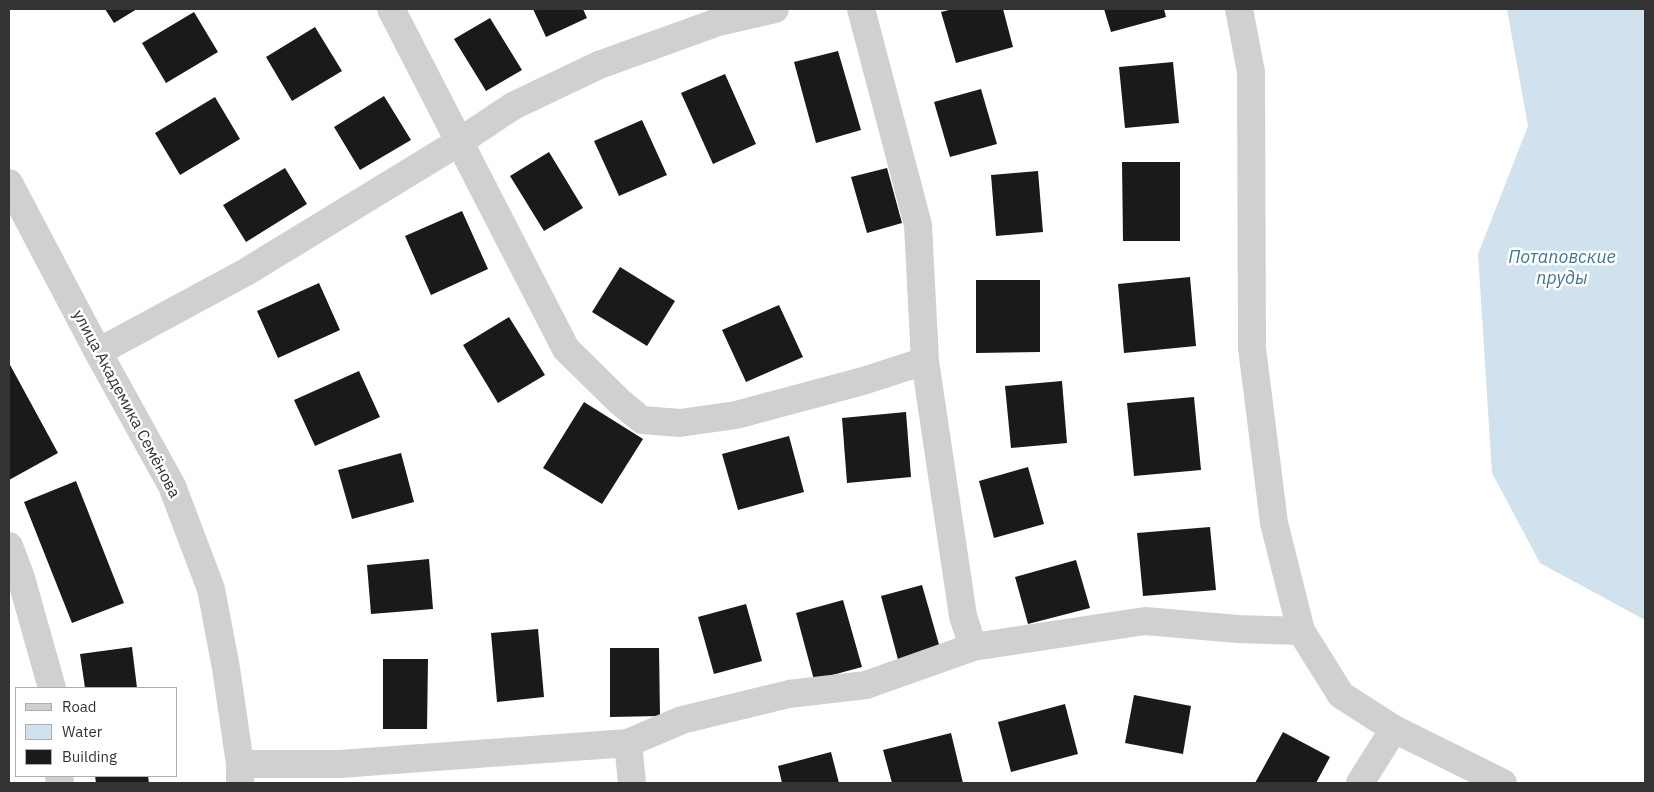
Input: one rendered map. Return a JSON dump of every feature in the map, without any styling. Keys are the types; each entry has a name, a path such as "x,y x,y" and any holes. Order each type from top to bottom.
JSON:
{"street":[{"path":"391,9 566,349 620,402 642,420 680,423 736,415 863,381 925,361"},
{"path":"98,352 246,272 459,142 513,106 599,65 718,22 775,9"},
{"path":"861,9 918,225 925,361 963,616 973,647"},
{"path":"1239,9 1250,72 1252,348 1274,524 1301,631 1341,695 1394,730 1503,783"},
{"name":"улица Академика Семёнова","path":"9,183 98,352 172,486 211,589 226,668 240,773"},
{"path":"9,546 24,588 52,687"},
{"path":"240,773 628,743 682,720 790,694 866,685 973,647 1146,621 1238,629 1301,631"},
{"path":"1360,783 1394,730"},
{"path":"628,743 632,783"}],"water":[{"name":"Потаповские пруды","path":"1507,9 1645,9 1645,620 1540,563 1492,473 1478,254 1528,126"}],"building":[{"path":"105,9 137,9 114,23"},
{"path":"533,9 583,9 587,18 546,37"},
{"path":"953,9 1003,9 1013,47 956,63 941,12"},
{"path":"1104,9 1164,9 1166,17 1111,32"},
{"path":"194,12 218,52 166,83 142,43"},
{"path":"490,18 522,70 486,91 454,39"},
{"path":"315,27 342,71 292,101 266,57"},
{"path":"838,51 861,130 816,143 794,62"},
{"path":"1173,62 1179,123 1125,128 1119,67"},
{"path":"725,74 756,144 713,164 681,93"},
{"path":"981,89 997,144 950,157 934,102"},
{"path":"384,96 411,140 360,170 334,127"},
{"path":"215,97 240,139 180,175 155,133"},
{"path":"642,120 667,175 619,196 594,141"},
{"path":"549,152 583,208 544,231 510,176"},
{"path":"1122,162 1180,162 1180,241 1123,241"},
{"path":"285,168 307,204 246,242 223,205"},
{"path":"887,168 902,223 867,233 851,177"},
{"path":"1038,171 1043,232 996,236 991,175"},
{"path":"462,211 488,269 431,295 405,236"},
{"path":"620,267 675,301 647,346 592,312"},
{"path":"1190,277 1196,346 1124,353 1118,284"},
{"path":"976,280 1040,280 1040,352 976,353"},
{"path":"319,283 340,330 278,358 257,311"},
{"path":"779,305 803,357 746,382 722,330"},
{"path":"509,317 545,375 498,403 463,345"},
{"path":"9,363 58,453 9,480"},
{"path":"359,371 380,417 315,446 294,400"},
{"path":"1062,381 1067,443 1011,448 1005,386"},
{"path":"1194,397 1201,470 1134,476 1127,403"},
{"path":"584,402 643,439 602,504 543,468"},
{"path":"906,412 911,477 847,483 842,418"},
{"path":"789,436 804,492 738,510 722,454"},
{"path":"401,453 414,502 352,519 338,470"},
{"path":"1028,467 1044,524 994,538 979,481"},
{"path":"76,481 124,603 72,623 24,502"},
{"path":"1210,527 1216,590 1143,596 1137,533"},
{"path":"429,559 433,609 371,614 367,565"},
{"path":"1076,560 1090,608 1028,624 1015,577"},
{"path":"922,585 942,655 900,667 881,596"},
{"path":"843,600 862,667 814,680 796,613"},
{"path":"746,604 762,661 714,674 698,617"},
{"path":"538,629 544,697 497,702 491,633"},
{"path":"132,647 137,687 85,687 80,654"},
{"path":"610,648 659,648 660,716 610,717"},
{"path":"383,659 428,659 427,729 383,729"},
{"path":"1134,695 1191,706 1183,754 1125,743"},
{"path":"1065,704 1078,754 1011,772 998,722"},
{"path":"1283,732 1330,757 1316,783 1255,783"},
{"path":"951,733 963,783 892,783 883,750"},
{"path":"831,752 839,783 782,783 778,766"},
{"path":"95,777 148,777 149,783 96,783"}]}
